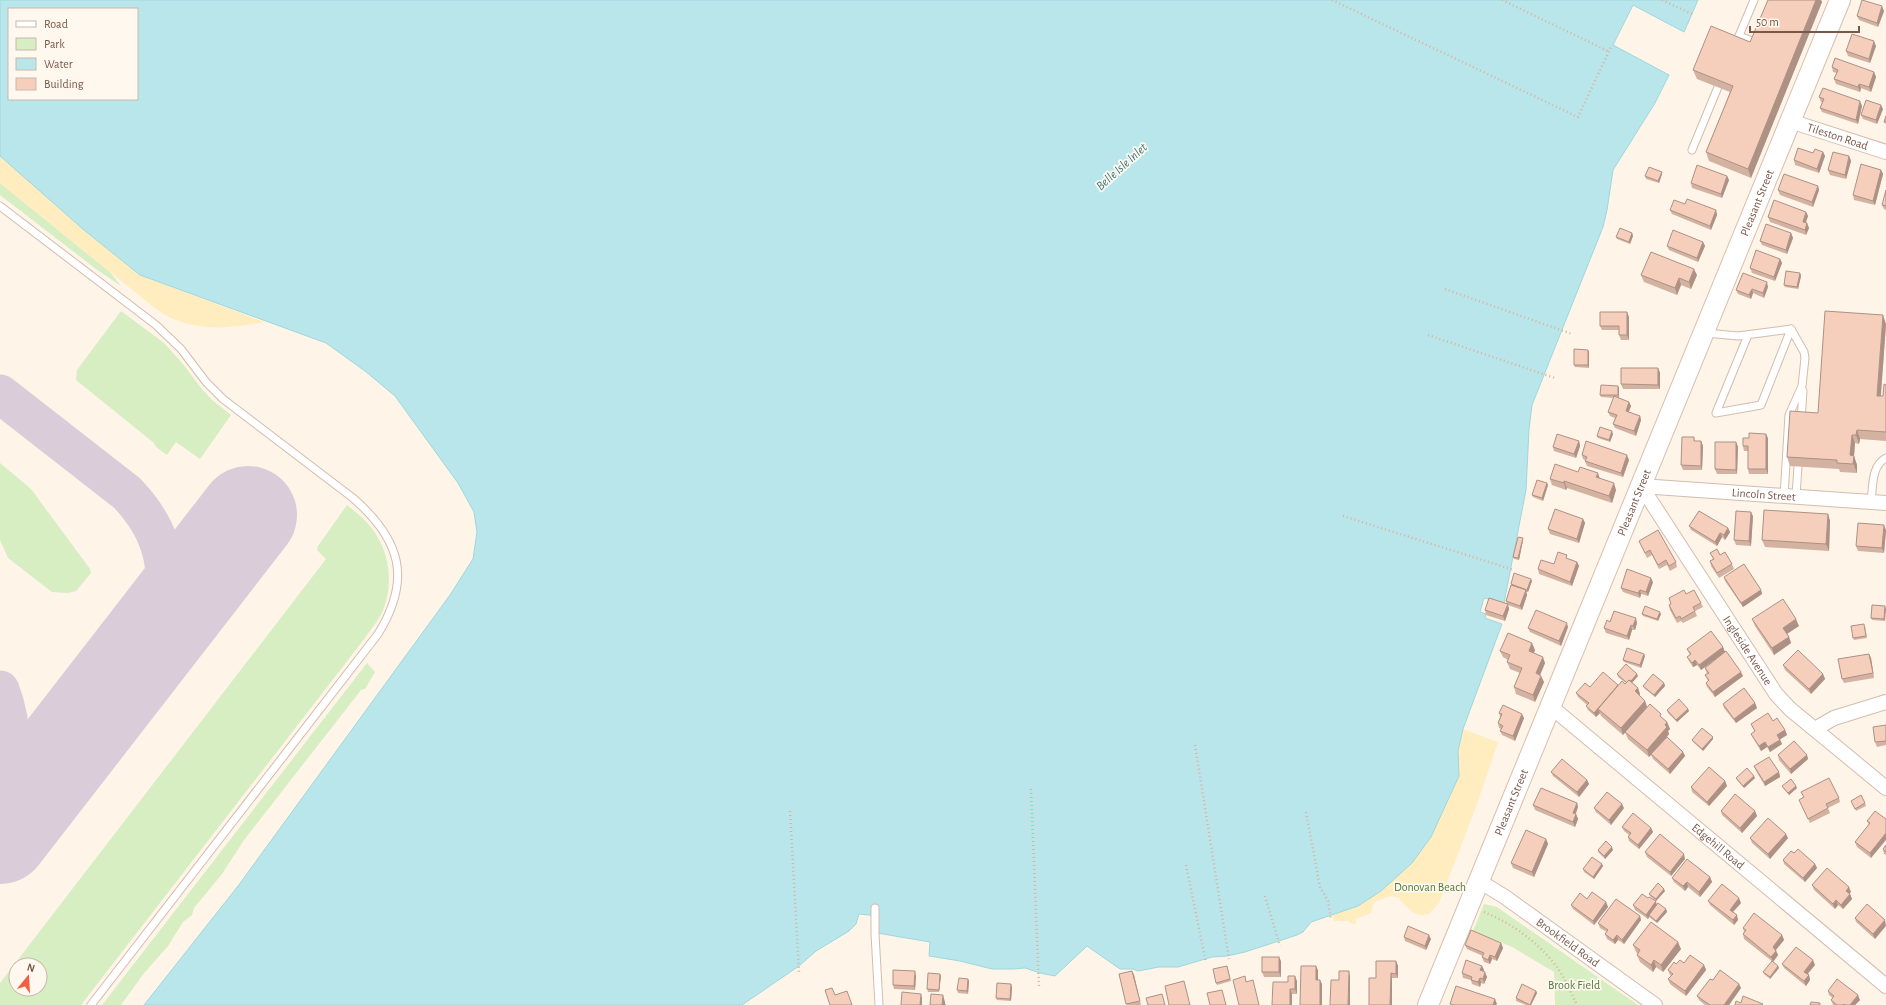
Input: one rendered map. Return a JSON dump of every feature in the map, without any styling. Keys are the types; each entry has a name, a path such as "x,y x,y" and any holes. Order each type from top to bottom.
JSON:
{"main road":[{"name":"Pleasant Street","path":"1428,1005 1704,333 1790,121 1810,65 1840,0"}],"street":[{"name":"Tileston Road","path":"1790,121 1886,152"},
{"name":"Lincoln Street","path":"1641,486 1886,502"},
{"name":"Ingleside Avenue","path":"1641,486 1770,686 1783,702 1886,788"},
{"path":"1816,729 1834,718 1886,702"},
{"name":"Edgehill Road","path":"1550,706 1886,986"},
{"name":"Brookfield Road","path":"1479,881 1505,897 1655,1005"}],"lane":[{"path":"1736,44 1754,0"},
{"path":"1739,36 1757,43"},
{"path":"1692,150 1718,87"},
{"path":"0,206 156,326 181,349 206,382 223,399 371,513 385,532 394,550 398,568 398,584 395,601 390,616 378,634 91,1005"},
{"path":"1704,333 1729,336 1791,329"},
{"path":"1748,335 1716,413 1761,405 1791,329"},
{"path":"1791,329 1805,355 1801,421"},
{"path":"1790,496 1790,412 1801,391 1803,380"},
{"path":"1871,502 1876,469 1881,461 1886,458"},
{"path":"1790,496 1798,466"},
{"path":"875,908 879,1005"}],"path":[{"path":"1332,0 1578,117 1612,45"},
{"path":"1502,0 1610,52"},
{"path":"1662,0 1692,14"},
{"path":"1445,289 1572,334"},
{"path":"1428,335 1555,378"},
{"path":"1343,516 1514,570"},
{"path":"1195,746 1229,959"},
{"path":"1031,789 1039,987"},
{"path":"790,811 798,972"},
{"path":"1306,812 1320,887 1328,901 1331,920"},
{"path":"1186,865 1206,963"},
{"path":"1265,896 1280,946"},
{"path":"1482,911 1511,925 1533,942 1557,968 1577,1005"}],"green space":[{"path":"0,183 110,272 121,286 96,269 0,195"},
{"path":"121,311 164,343 212,400 231,415 200,459 176,442 167,455 76,380 77,370"},
{"path":"0,463 31,489 90,569 91,573 76,591 68,593 52,592 8,558 0,540"},
{"path":"347,505 371,527 385,553 389,572 386,601 375,624 81,1005 0,1005 0,983 8,973 8,997 48,997 48,957 20,957 326,559 317,550 318,546"},
{"path":"367,663 375,672 365,689 361,690 244,840 222,874 194,908 192,915 183,922 168,946 145,972 121,1005 102,1005"},
{"name":"Brook Field","path":"1484,904 1497,907 1638,1005 1555,1005 1554,972 1512,947 1473,931"}],"sand":[{"path":"0,156 84,230 140,275 264,322 240,326 205,327 181,322 164,314 0,183"},
{"name":"Donovan Beach","path":"1463,729 1498,742 1477,804 1439,903 1429,914 1419,915 1412,911 1399,898 1390,896 1374,902 1371,913 1356,919 1355,925 1348,921 1334,921 1333,915 1358,906 1381,891 1412,863 1431,837 1459,776 1458,751"}],"water":[{"name":"Belle Isle Inlet","path":"0,0 1698,0 1684,32 1633,5 1613,45 1669,75 1655,103 1613,170 1603,227 1532,405 1529,429 1526,490 1504,603 1484,598 1480,612 1486,614 1485,618 1502,624 1463,729 1458,751 1459,776 1431,837 1412,863 1381,891 1358,906 1311,922 1303,932 1297,935 1245,952 1227,956 1212,957 1178,967 1159,967 1138,971 1133,969 1120,969 1087,946 1055,976 1025,968 992,969 960,961 929,956 930,942 877,933 878,916 859,914 856,924 849,931 816,951 799,966 742,1005 144,1005 238,886 450,595 473,559 477,532 474,512 458,483 395,396 365,371 326,343 140,275 84,230 0,156"}],"building":[{"path":"1768,0 1816,0 1748,169 1706,152 1733,86 1693,70 1711,26 1750,42"},
{"path":"1862,0 1882,6 1877,23 1857,16"},
{"path":"1852,34 1874,41 1869,59 1846,51"},
{"path":"1835,58 1874,72 1869,87 1859,84 1858,87 1834,79 1838,70 1832,67"},
{"path":"1823,88 1860,101 1856,120 1820,108 1824,99 1819,97"},
{"path":"1866,100 1881,105 1876,120 1861,115"},
{"path":"1798,148 1813,153 1815,149 1823,152 1817,169 1794,160"},
{"path":"1833,152 1849,156 1845,175 1828,170"},
{"path":"1861,164 1881,170 1873,201 1853,195"},
{"path":"1697,165 1727,176 1721,194 1691,183"},
{"path":"1649,167 1662,172 1658,181 1645,176"},
{"path":"1784,174 1818,186 1812,202 1778,190"},
{"path":"1886,190 1886,206 1882,205"},
{"path":"1687,199 1716,210 1710,226 1670,210 1674,200 1685,204"},
{"path":"1774,200 1806,212 1803,222 1807,223 1805,230 1768,217"},
{"path":"1766,224 1791,233 1786,250 1760,241"},
{"path":"1620,228 1632,233 1629,242 1616,237"},
{"path":"1673,230 1703,242 1697,258 1667,246"},
{"path":"1756,250 1780,259 1774,277 1750,268"},
{"path":"1651,252 1694,269 1689,282 1679,278 1675,288 1641,275"},
{"path":"1786,271 1800,273 1797,287 1784,285"},
{"path":"1743,273 1767,282 1763,293 1752,289 1749,295 1736,290"},
{"path":"1825,311 1883,315 1877,396 1883,396 1884,384 1886,385 1886,432 1857,430 1856,435 1852,435 1850,455 1854,456 1853,464 1837,463 1837,460 1787,457 1790,411 1818,413"},
{"path":"1600,312 1627,312 1627,335 1619,335 1619,326 1600,326"},
{"path":"1574,349 1588,350 1588,365 1574,365"},
{"path":"1621,368 1658,368 1658,385 1621,384"},
{"path":"1601,385 1618,386 1618,395 1600,395"},
{"path":"1614,396 1629,402 1626,411 1640,416 1634,431 1613,424 1617,415 1608,412"},
{"path":"1600,427 1612,431 1609,440 1597,436"},
{"path":"1749,433 1766,434 1766,469 1748,469 1748,446 1743,446 1743,438 1749,438"},
{"path":"1557,434 1579,441 1574,454 1553,447"},
{"path":"1682,437 1694,437 1694,441 1701,441 1701,466 1681,465"},
{"path":"1586,441 1627,455 1621,473 1585,461 1587,457 1582,455"},
{"path":"1715,442 1736,442 1736,470 1715,469"},
{"path":"1555,464 1578,472 1580,467 1598,473 1596,477 1614,483 1609,496 1564,481 1564,483 1550,479"},
{"path":"1537,480 1547,483 1542,498 1532,495"},
{"path":"1555,509 1583,519 1577,539 1548,529"},
{"path":"1764,510 1828,514 1826,544 1762,540"},
{"path":"1699,511 1728,528 1724,535 1720,533 1715,542 1689,526"},
{"path":"1736,511 1751,512 1749,541 1734,540"},
{"path":"1858,523 1884,525 1882,548 1856,546"},
{"path":"1658,530 1676,562 1669,566 1666,560 1658,565 1650,550 1645,553 1639,541"},
{"path":"1518,537 1523,538 1518,558 1513,557"},
{"path":"1717,549 1720,555 1725,552 1732,564 1717,573 1710,561 1714,559 1710,553"},
{"path":"1558,552 1567,555 1566,558 1577,562 1570,582 1538,569 1541,560 1554,564"},
{"path":"1744,564 1761,590 1741,603 1724,577"},
{"path":"1627,569 1651,578 1646,592 1640,590 1638,593 1621,588"},
{"path":"1514,573 1531,579 1527,590 1511,584"},
{"path":"1511,585 1526,590 1520,606 1506,601"},
{"path":"1684,590 1686,594 1694,590 1701,603 1693,607 1695,611 1681,619 1680,616 1676,618 1669,605 1671,604 1669,598"},
{"path":"1489,598 1508,604 1503,616 1485,610"},
{"path":"1783,599 1796,619 1783,628 1789,637 1772,648 1752,619"},
{"path":"1872,605 1885,606 1884,619 1871,618"},
{"path":"1645,606 1660,612 1657,619 1642,614"},
{"path":"1536,610 1567,623 1559,641 1528,628"},
{"path":"1614,611 1636,618 1633,626 1631,625 1627,636 1604,628 1607,620 1610,622"},
{"path":"1864,624 1866,636 1853,638 1851,626"},
{"path":"1711,631 1723,647 1699,665 1695,660 1692,663 1687,657 1691,654 1687,649"},
{"path":"1508,633 1532,643 1529,651 1543,657 1536,673 1541,676 1533,695 1514,687 1522,668 1507,662 1510,655 1500,651"},
{"path":"1627,648 1644,654 1640,665 1623,660"},
{"path":"1798,650 1823,674 1809,689 1783,665"},
{"path":"1726,651 1741,672 1713,692 1706,683 1709,680 1705,675 1709,673 1705,668"},
{"path":"1869,654 1873,673 1842,679 1838,659"},
{"path":"1626,664 1637,674 1627,683 1617,674"},
{"path":"1603,672 1618,685 1594,713 1586,706 1589,703 1576,693 1585,683 1590,687"},
{"path":"1653,674 1664,683 1654,695 1643,686"},
{"path":"1629,680 1638,688 1635,691 1645,701 1621,728 1598,709 1622,681 1625,684"},
{"path":"1744,688 1755,703 1734,719 1723,704"},
{"path":"1679,699 1688,709 1676,720 1667,710"},
{"path":"1650,704 1667,722 1665,725 1667,727 1647,750 1625,732"},
{"path":"1503,705 1522,714 1513,736 1500,731 1503,726 1498,723 1502,714 1499,713"},
{"path":"1768,713 1773,721 1777,718 1785,730 1777,735 1780,740 1768,747 1765,742 1759,746 1751,734 1755,731 1751,724"},
{"path":"1886,725 1886,741 1875,742 1873,727"},
{"path":"1702,728 1713,737 1702,749 1692,740"},
{"path":"1667,737 1683,752 1668,769 1651,754"},
{"path":"1794,741 1807,755 1790,769 1778,755"},
{"path":"1769,757 1779,772 1764,782 1754,766"},
{"path":"1562,759 1587,780 1577,792 1551,772"},
{"path":"1709,767 1725,781 1707,802 1691,787"},
{"path":"1747,768 1754,776 1743,786 1736,778"},
{"path":"1829,778 1839,798 1826,804 1828,808 1808,819 1799,800 1804,797 1801,792"},
{"path":"1791,779 1796,786 1788,793 1782,786"},
{"path":"1541,788 1577,803 1573,813 1576,814 1573,822 1533,805"},
{"path":"1607,792 1622,804 1609,820 1594,808"},
{"path":"1735,794 1755,811 1740,828 1721,811"},
{"path":"1861,795 1865,803 1855,809 1851,801"},
{"path":"1875,811 1886,819 1886,833 1870,853 1855,842 1870,823 1867,821"},
{"path":"1633,813 1651,828 1638,845 1628,837 1631,833 1622,827"},
{"path":"1768,818 1786,834 1768,854 1750,838"},
{"path":"1526,830 1546,839 1532,872 1511,863"},
{"path":"1660,834 1684,854 1670,872 1645,852"},
{"path":"1606,841 1612,847 1604,856 1598,850"},
{"path":"1886,845 1886,852 1883,849"},
{"path":"1798,849 1815,864 1803,878 1783,860 1791,851 1794,853"},
{"path":"1592,857 1602,864 1593,877 1583,869"},
{"path":"1687,859 1710,877 1699,892 1687,882 1683,886 1672,878"},
{"path":"1827,868 1849,887 1846,891 1850,894 1841,905 1836,900 1833,904 1812,885"},
{"path":"1658,883 1664,889 1656,899 1649,894"},
{"path":"1722,884 1739,898 1730,910 1737,915 1733,920 1708,901"},
{"path":"1592,892 1606,902 1593,921 1571,905 1580,893 1587,899"},
{"path":"1642,894 1656,901 1646,915 1633,905"},
{"path":"1616,899 1640,916 1622,940 1617,935 1613,940 1605,934 1608,930 1598,923"},
{"path":"1658,903 1666,909 1656,921 1649,915"},
{"path":"1867,904 1885,920 1873,934 1855,918"},
{"path":"1754,913 1782,935 1773,947 1776,951 1771,957 1743,934 1746,930 1743,928"},
{"path":"1651,922 1678,942 1661,965 1654,960 1651,965 1637,955 1640,950 1633,945"},
{"path":"1408,926 1429,935 1425,946 1404,937"},
{"path":"1471,930 1501,943 1495,957 1490,955 1488,960 1482,957 1484,953 1465,945"},
{"path":"1796,947 1813,960 1804,972 1809,975 1804,981 1782,964"},
{"path":"1690,955 1704,965 1685,991 1668,979 1673,974 1668,970 1674,962 1676,964 1680,960 1684,963"},
{"path":"1262,957 1279,957 1279,972 1262,972"},
{"path":"1466,960 1482,966 1480,970 1485,972 1483,979 1480,978 1478,982 1471,980 1472,977 1462,973"},
{"path":"1376,961 1396,961 1396,974 1391,973 1390,1005 1369,1005 1369,978 1376,978"},
{"path":"1772,961 1778,966 1770,977 1763,972"},
{"path":"1227,966 1230,979 1216,983 1213,969"},
{"path":"1301,966 1316,966 1316,980 1320,980 1320,1005 1300,1005"},
{"path":"893,970 915,971 914,986 893,985"},
{"path":"1720,970 1739,984 1724,1005 1710,1005 1697,996 1710,979 1713,980"},
{"path":"1132,971 1140,1001 1126,1004 1119,974"},
{"path":"1339,971 1349,971 1348,1005 1330,1005 1331,980 1339,980"},
{"path":"928,973 940,974 939,990 927,989"},
{"path":"1245,976 1246,982 1253,980 1259,1005 1239,1005 1233,980"},
{"path":"1288,976 1295,976 1295,989 1290,989 1290,1005 1272,1005 1273,982 1288,982"},
{"path":"959,978 968,979 967,991 957,990"},
{"path":"1837,979 1858,995 1850,1005 1837,1005 1831,1000 1834,996 1828,991"},
{"path":"1184,981 1190,1005 1169,1005 1165,986"},
{"path":"997,983 1011,984 1010,999 996,998"},
{"path":"1522,984 1536,991 1530,1005 1516,998"},
{"path":"1456,986 1495,999 1493,1005 1450,1004"},
{"path":"832,988 835,995 847,991 852,1005 830,1005 825,990"},
{"path":"1222,990 1226,1005 1210,1005 1207,993"},
{"path":"902,992 921,994 920,1005 901,1005"},
{"path":"931,994 943,995 942,1005 930,1005"},
{"path":"1162,994 1165,1005 1148,1005 1146,998"},
{"path":"1743,996 1763,1004 1735,1005 1736,1001 1741,1003"},
{"path":"1811,1002 1820,1003 1820,1005 1810,1005"}],"taxiway":[{"path":"0,394 127,493 146,517 153,530 159,543 165,571 165,586 162,608 156,628 129,669"},
{"path":"0,690 5,705 10,736 10,769 8,784 0,814"}],"runway":[{"path":"0,835 248,515"}]}
